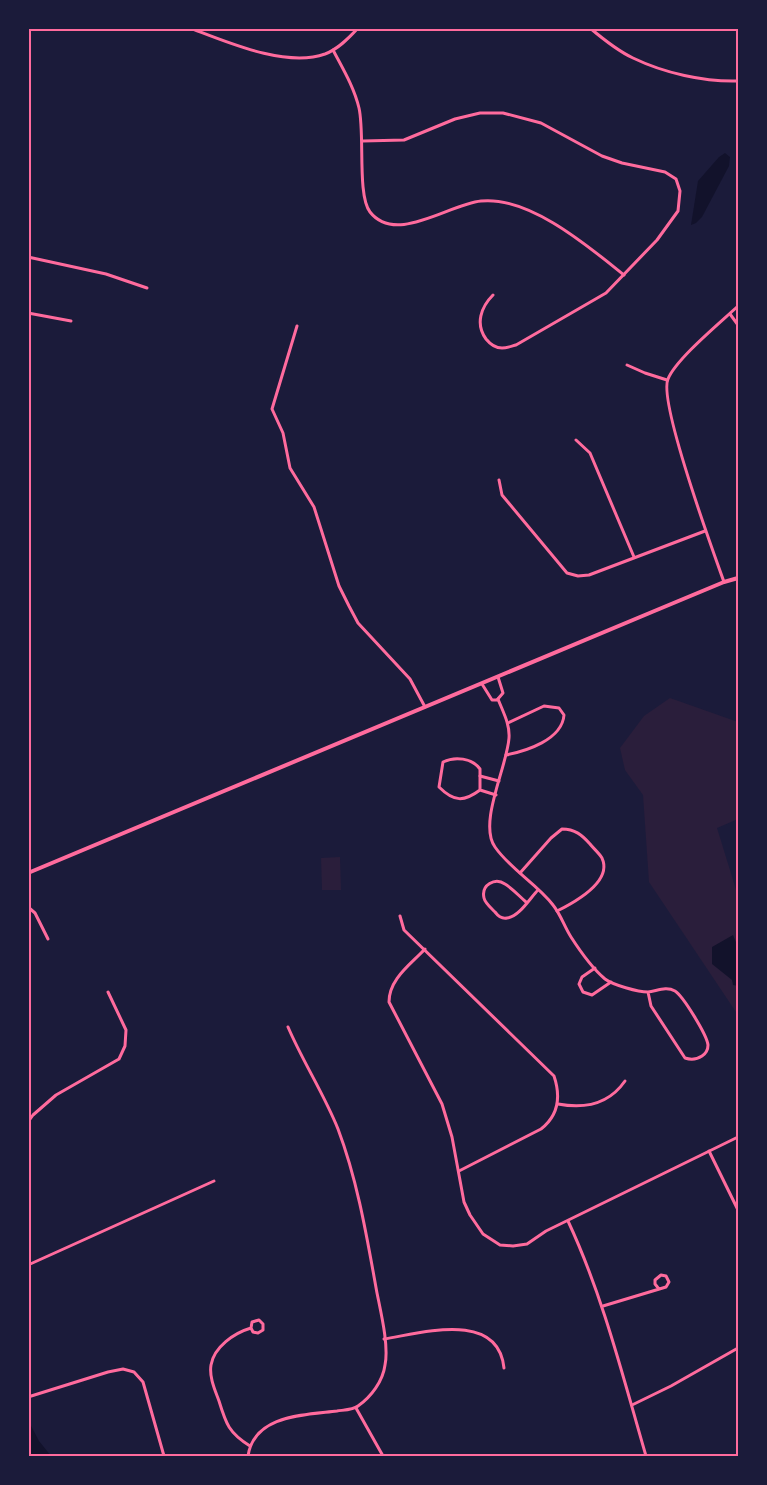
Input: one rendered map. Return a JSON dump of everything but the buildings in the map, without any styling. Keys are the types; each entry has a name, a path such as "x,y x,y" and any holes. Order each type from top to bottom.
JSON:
{"street":[{"path":"190,28 252,51 276,56 307,58 333,50 358,28"},
{"path":"590,28 632,58 659,68 703,79 738,81"},
{"path":"333,50 351,83 359,109 363,141 364,197 369,211 378,220 392,225 405,225 466,203 495,200 520,206 581,240 624,275"},
{"path":"363,141 404,140 454,119 480,113 503,113 541,123 602,156 622,163 665,172 676,179 680,191 678,211 657,240 600,298 516,345 500,348 490,344 481,333 480,320 485,303 493,295"},
{"path":"28,257 106,274 147,288"},
{"path":"724,582 705,531 669,411 666,387 667,380 697,344 738,306"},
{"path":"28,313 71,321"},
{"path":"730,314 738,325"},
{"path":"297,326 272,409 283,434 290,468 314,507 339,586 358,623 410,679 425,707"},
{"path":"627,365 645,374 667,380"},
{"path":"576,440 590,453 634,557"},
{"path":"499,480 502,495 567,573 578,576 589,575 705,531"},
{"path":"28,873 738,578"},
{"path":"482,684 489,698 498,699 503,693 498,677"},
{"path":"498,699 508,723 509,737 489,818 488,831 494,845 552,904 570,935 595,968 611,982 648,992 662,988 674,991 683,999 706,1039 708,1046 705,1055 697,1059 685,1058 651,1006 648,992"},
{"path":"506,755 529,750 541,743 557,730 564,715 559,708 544,706 508,723"},
{"path":"464,759 473,763 480,769 480,789 472,797 464,799 453,797 439,787 443,762 464,759"},
{"path":"480,777 499,781"},
{"path":"480,789 496,795"},
{"path":"520,873 562,829 577,832 585,839 601,857 603,862 601,878 580,898 557,911"},
{"path":"526,902 504,883 497,880 485,888 483,895 484,900 500,917 506,918 514,915 538,890"},
{"path":"28,907 35,913 48,939"},
{"path":"400,916 404,930 554,1076 557,1087 558,1104 551,1121 541,1129 459,1171"},
{"path":"425,949 394,981 389,990 389,1002 442,1104 459,1171 464,1202 483,1234 492,1241 500,1245 527,1244 546,1231 738,1137"},
{"path":"595,968 582,977 579,984 583,992 592,995 611,982"},
{"path":"29,1121 56,1095 119,1059 125,1046 126,1030 108,992"},
{"path":"248,1456 250,1446 258,1433 284,1418 356,1408 368,1399 378,1385 386,1365 384,1339 354,1175 329,1108 288,1027"},
{"path":"558,1104 574,1107 604,1100 618,1091 625,1081"},
{"path":"709,1152 738,1210"},
{"path":"28,1265 214,1181"},
{"path":"568,1221 584,1256 602,1306 646,1456"},
{"path":"602,1306 666,1287 669,1282 666,1276 661,1275 655,1280 659,1288"},
{"path":"256,1319 263,1324 263,1330 258,1333 253,1332 250,1328 256,1319"},
{"path":"250,1328 225,1342 216,1351 211,1364 211,1378 229,1429 250,1446"},
{"path":"384,1339 451,1330 477,1331 494,1342 501,1352 504,1368"},
{"path":"632,1406 738,1348"},
{"path":"28,1397 108,1372 123,1369 134,1372 143,1382 164,1456"},
{"path":"356,1408 383,1456"}],"shaded area":[{"path":"725,153 730,157 729,166 702,217 691,225 698,181"},
{"path":"670,698 738,722 738,819 717,828 738,896 738,1015 649,882 643,795 625,770 620,748 644,716"},
{"path":"340,857 341,890 322,890 321,858"},
{"path":"733,935 738,947 738,986 733,985 732,980 712,964 712,947"},
{"path":"28,1420 39,1441 51,1456 29,1456"}]}
